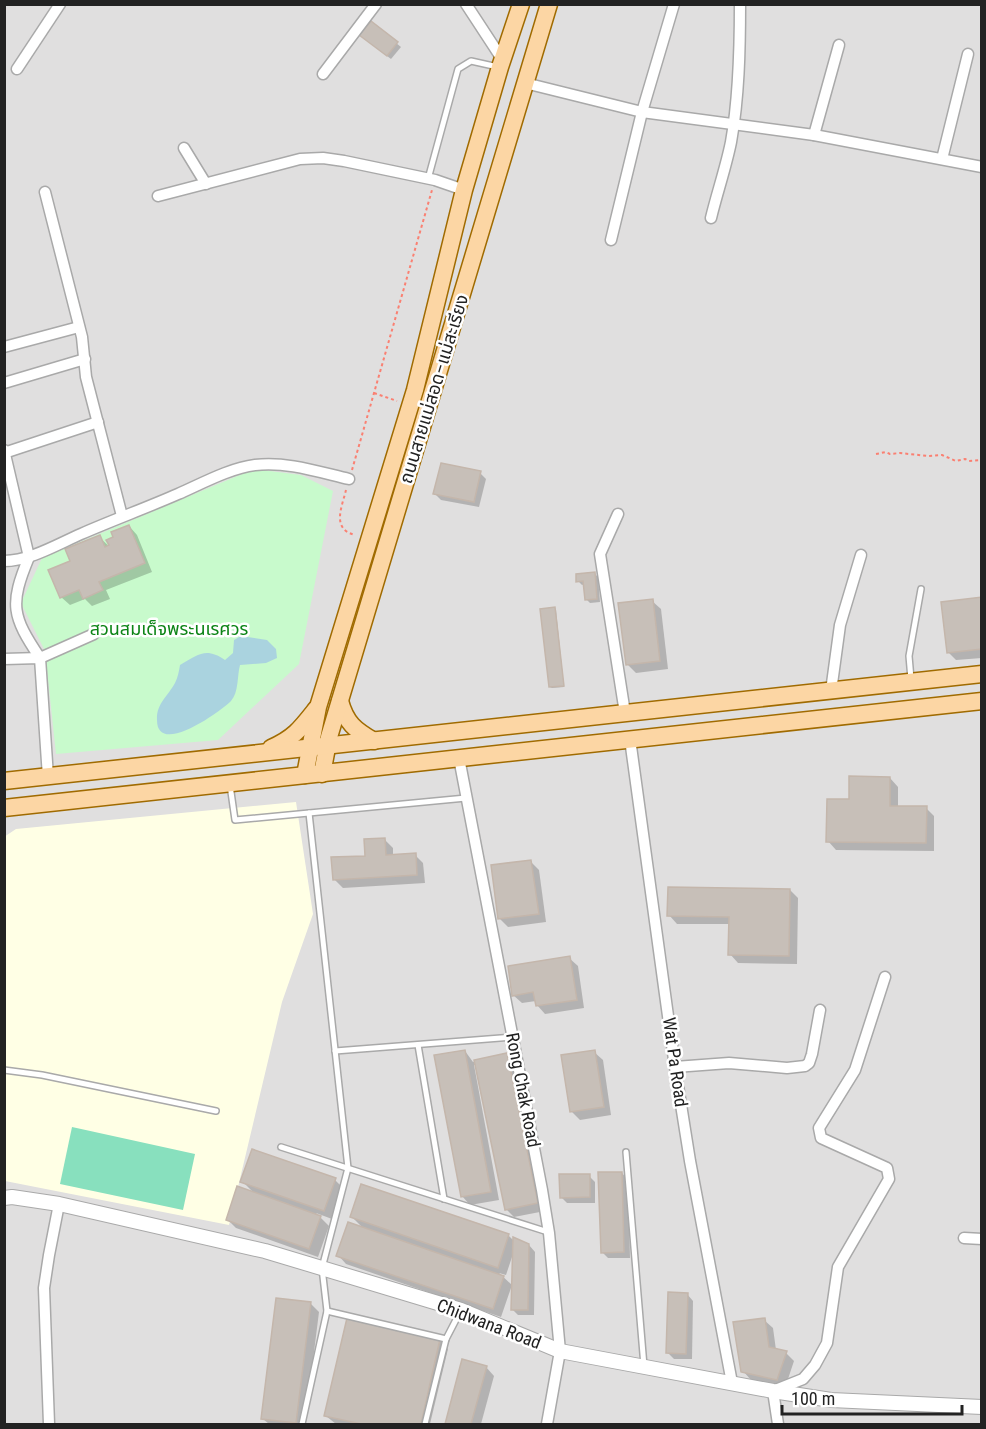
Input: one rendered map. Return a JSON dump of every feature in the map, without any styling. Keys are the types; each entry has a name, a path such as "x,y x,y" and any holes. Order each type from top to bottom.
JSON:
{"main road":[{"name":"ถนนสายแม่สอด–แม่สะเรียง","path":"314,774 319,747 318,707 413,398 464,190 501,63 521,4"},
{"name":"ถนนสายแม่สอด–แม่สะเรียง","path":"319,747 340,701 549,4"},
{"path":"413,398 432,395"},
{"path":"4,781 981,674"},
{"path":"865,687 868,713"},
{"path":"4,808 981,700"},
{"path":"340,701 350,724 374,741"},
{"path":"259,754 285,742 296,734 318,707"}],"street":[{"path":"17,69 60,4"},
{"path":"323,74 376,4"},
{"path":"466,4 501,63"},
{"path":"611,240 642,112 674,4"},
{"path":"711,218 733,124 740,55 740,4"},
{"path":"814,135 839,45"},
{"path":"942,159 968,54"},
{"path":"525,83 642,112 814,135 981,167"},
{"path":"184,148 206,184"},
{"path":"158,196 300,159 323,158 432,180 464,190"},
{"path":"45,192 79,327 86,377 122,516"},
{"path":"4,347 79,327"},
{"path":"4,383 84,359"},
{"path":"48,777 40,658 25,636 17,618 15,601 29,557 5,452 98,422"},
{"path":"4,561 29,557 122,516 233,471 255,465 284,466 349,479"},
{"path":"618,514 600,554 625,713"},
{"path":"831,691 840,625 861,555"},
{"path":"4,659 40,658 94,634"},
{"name":"Wat Pa Road","path":"630,739 675,1067 690,1161 732,1383"},
{"name":"Rong Chak Road","path":"459,758 543,1190 549,1233 560,1351 547,1425"},
{"path":"778,1425 773,1391 803,1379 815,1365 827,1343 838,1267 889,1179 888,1168 822,1138 819,1128 855,1070 885,977"},
{"path":"675,1067 729,1064 788,1068 805,1066 809,1063 812,1054 820,1010"},
{"name":"Chidwana Road","path":"4,1198 12,1197 59,1204 265,1251 461,1310 560,1351 831,1400 981,1407"},
{"path":"49,1425 44,1288 59,1204"},
{"path":"964,1238 981,1239"}],"lane":[{"path":"432,180 458,69 471,61 501,63"},
{"path":"912,682 909,656 921,589"},
{"path":"229,784 235,820 467,798"},
{"path":"302,1425 327,1311 322,1268 348,1168 309,813"},
{"path":"335,1052 513,1037"},
{"path":"418,1045 444,1199"},
{"path":"4,1070 42,1075 216,1111"},
{"path":"281,1147 549,1233"},
{"path":"626,1152 644,1367"},
{"path":"425,1425 446,1339 461,1310"},
{"path":"327,1311 446,1339"}],"path":[{"path":"369,540 349,534 339,519 432,180"},
{"path":"374,393 413,398"},
{"path":"876,454 886,452 942,455 956,461 981,460"}],"shaded area":[{"path":"5,5 981,5 981,1424 5,1424"},
{"path":"296,802 313,914 282,1002 229,1225 5,1181 4,837 16,829"}],"green space":[{"name":"สวนสมเด็จพระนเรศวร","path":"254,469 301,475 333,491 299,664 218,740 56,754 45,651 21,603 42,558"},
{"path":"72,1127 195,1154 183,1210 60,1184"}],"water":[{"path":"241,636 267,640 276,649 277,658 266,663 240,665 234,697 203,722 178,733 167,734 160,730 157,720 158,709 175,683 180,665 207,653 225,660 233,653 234,640"}],"building":[{"path":"371,21 398,42 387,56 359,35"},
{"path":"441,463 481,471 474,502 433,494"},
{"path":"129,525 145,563 99,582 103,590 83,599 79,590 60,598 48,570 70,561 65,549 100,535 105,547 109,545 106,540 113,537 111,532"},
{"path":"595,572 597,599 585,600 583,581 576,582 576,574"},
{"path":"982,597 982,649 947,653 941,602"},
{"path":"653,599 660,661 626,665 618,603"},
{"path":"555,607 564,686 549,687 540,609"},
{"path":"849,776 890,777 890,806 927,806 926,843 826,842 827,799 849,799"},
{"path":"385,838 386,855 416,853 417,875 333,880 331,857 365,856 364,839"},
{"path":"531,860 539,914 498,919 491,865"},
{"path":"668,887 790,889 789,956 728,955 729,917 667,916"},
{"path":"570,956 577,1000 536,1006 533,992 512,996 508,966"},
{"path":"465,1050 491,1192 461,1197 434,1055"},
{"path":"595,1050 604,1107 570,1112 561,1055"},
{"path":"507,1053 538,1203 505,1210 474,1060"},
{"path":"252,1149 336,1178 324,1211 240,1182"},
{"path":"598,1172 622,1172 624,1252 601,1253"},
{"path":"559,1174 590,1174 590,1197 560,1198"},
{"path":"361,1184 509,1234 498,1268 350,1217"},
{"path":"237,1186 321,1216 309,1249 226,1220"},
{"path":"348,1222 504,1276 493,1309 336,1256"},
{"path":"513,1237 529,1244 528,1310 511,1310"},
{"path":"668,1292 688,1293 686,1354 666,1353"},
{"path":"276,1298 311,1302 296,1423 261,1419"},
{"path":"347,1318 440,1339 421,1424 361,1424 324,1416"},
{"path":"765,1318 769,1347 787,1351 777,1380 741,1372 733,1322"},
{"path":"462,1359 487,1366 471,1424 445,1424"}]}
